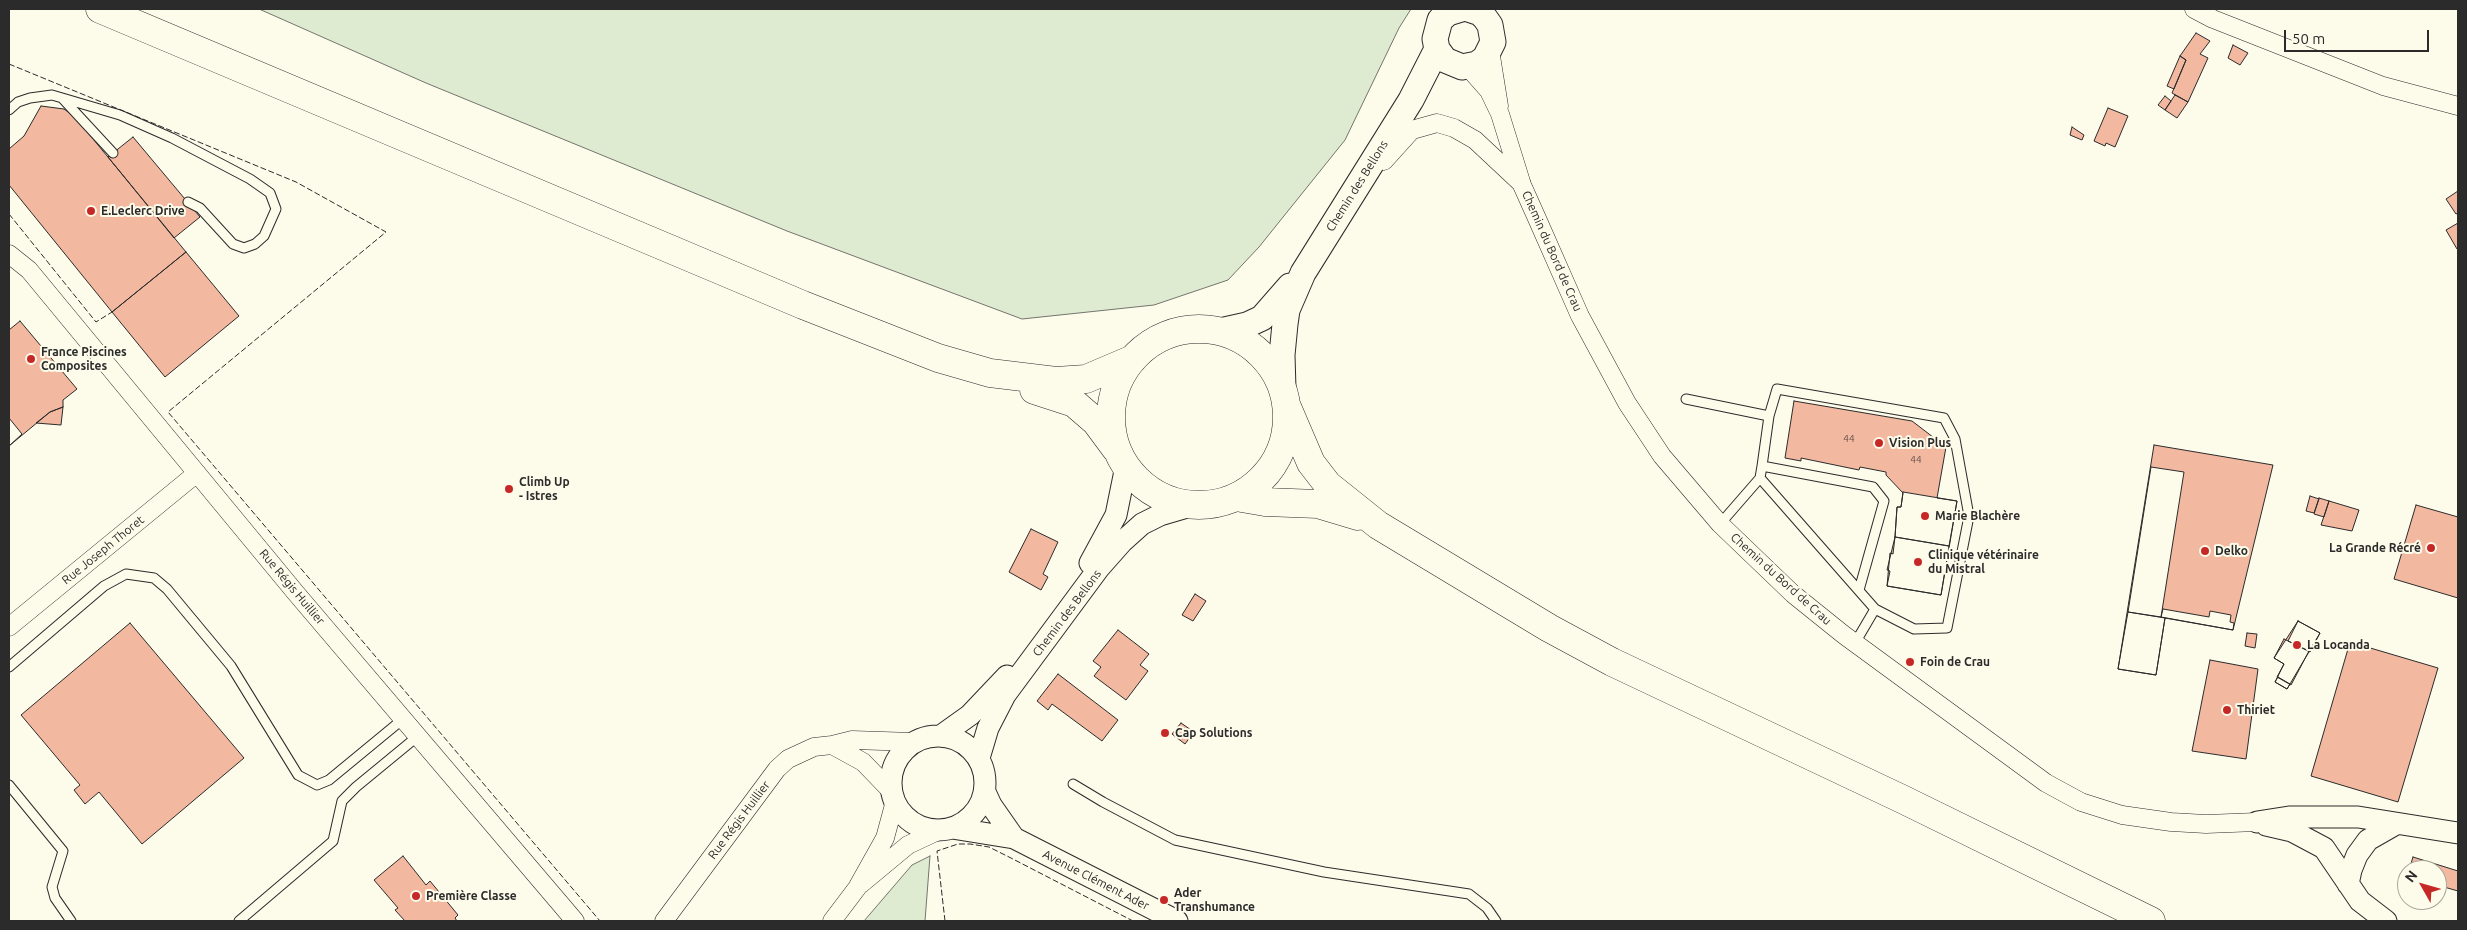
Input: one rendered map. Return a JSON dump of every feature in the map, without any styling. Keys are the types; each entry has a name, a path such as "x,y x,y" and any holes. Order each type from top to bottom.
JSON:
{"main road":[{"path":"100,9 803,305 938,358 990,373 1056,382 1073,381 1102,374 1133,359 1151,343 1173,333 1196,329 1220,331 1237,337 1259,352 1276,373 1315,469 1328,485 1378,525 1548,628 1612,662 1902,799 2151,921"},
{"path":"1459,9 1448,13 1440,20 1435,39 1437,49 1445,60 1462,66"},
{"path":"1480,12 1493,33 1490,50"},
{"name":"Chemin des Bellons","path":"1285,398 1282,355 1287,310 1303,273 1411,100 1437,49"},
{"name":"Chemin des Bellons","path":"1411,100 1462,66 1484,58 1490,50"},
{"name":"Chemin des Bellons","path":"1220,331 1247,325 1262,318 1303,273"},
{"path":"1122,459 1112,428 1112,403 1120,380 1133,359"},
{"path":"990,373 1019,387 1063,397 1074,402 1096,422 1138,480 1153,492 1180,504 1215,504 1236,497 1255,486 1270,470 1281,450 1287,429 1285,398"},
{"path":"1236,497 1330,506 1378,525"}],"street":[{"path":"2194,9 2214,19 2383,86 2458,106"},
{"path":"1490,50 1500,114"},
{"path":"1462,66 1489,91 1500,114"},
{"name":"Chemin du Bord de Crau","path":"1500,114 1522,184 1580,316 1627,403 1662,456 1720,524 1793,594 1855,643 2046,783 2081,802 2122,815 2171,822 2206,824 2256,822 2288,818 2358,817 2458,833"},
{"path":"1351,195 1372,178 1391,152 1412,130 1438,123 1454,128 1475,140 1522,184"},
{"name":"Rue Régis Huillier","path":"9,254 29,270 403,719 575,921"},
{"name":"Chemin des Bellons","path":"942,735 970,715 1010,672 1093,560 1116,515 1122,459"},
{"name":"Rue Joseph Thoret","path":"9,627 197,473"},
{"name":"Chemin des Bellons","path":"979,758 988,728 1005,695 1099,568 1122,542 1142,524 1160,515 1194,505"},
{"path":"832,921 857,888 885,838 893,796 892,778 895,764 903,752 914,742 942,735 956,739 969,747 979,758 986,780 981,804 973,814 946,829 908,845 857,888"},
{"name":"Rue Régis Huillier","path":"664,921 777,769 788,759 804,750 852,740 914,742"},
{"path":"832,745 863,762 893,796 907,818 916,824 946,829"},
{"name":"Avenue Clément Ader","path":"985,792 991,805 1014,838"},
{"name":"Chemin du Bord de Crau","path":"2256,822 2292,831 2324,848 2360,901 2386,921"},
{"path":"2348,884 2357,855 2368,840 2396,824"},
{"name":"Avenue Clément Ader","path":"946,829 1014,838 1177,921"}],"lane":[{"path":"9,110 18,102 52,95 120,115 172,138 270,193 276,209 264,236 255,244 244,248 233,244 200,208 188,202"},
{"path":"63,98 113,153"},
{"path":"1720,524 1760,478 1769,416 1777,389 1944,418 1955,439 1969,516 1948,628 1914,629 1875,609 1760,478"},
{"path":"1686,399 1769,416"},
{"path":"1762,466 1873,487 1884,501 1859,590"},
{"path":"9,667 104,586 126,574 154,578 166,588 231,666 298,776 317,785 329,780 403,719"},
{"path":"1855,643 1875,609"},
{"path":"239,921 333,841 342,801 356,787 418,736"},
{"path":"1073,784 1102,802 1175,840 1324,872 1469,894 1487,908 1496,921"},
{"path":"9,785 63,851 52,887 55,898 71,921"}],"green space":[{"path":"259,9 1411,9 1399,28 1345,140 1259,247 1228,280 1154,305 1022,319 787,231 426,83"},
{"path":"930,856 925,921 864,921 912,865"}],"building":[{"path":"2196,33 2210,41 2200,54 2208,58 2188,102 2172,93 2186,60 2180,56"},
{"path":"2233,45 2248,53 2240,65 2228,58"},
{"path":"2180,56 2186,60 2174,89 2167,86"},
{"path":"2175,95 2188,102 2177,118 2165,110"},
{"path":"2165,96 2171,101 2165,110 2158,105"},
{"name":"E.Leclerc Drive","path":"41,106 64,109 75,117 186,252 112,312 9,185 9,149 24,136"},
{"path":"2108,108 2128,116 2115,147 2106,143 2105,146 2094,141"},
{"path":"2072,127 2084,135 2082,140 2070,135"},
{"path":"133,137 200,217 174,238 108,157"},
{"path":"2458,191 2458,213 2456,214 2446,199"},
{"path":"2458,223 2458,248 2457,249 2446,230"},
{"path":"186,252 239,316 165,377 112,312"},
{"name":"France Piscines Composites","path":"20,321 77,389 63,400 63,407 50,412 9,446 9,330"},
{"path":"1794,401 1912,421 1946,447 1937,498 1957,501 1941,595 1887,586 1890,571 1887,570 1895,537 1897,507 1901,507 1903,493 1886,475 1886,472 1860,467 1859,470 1801,458 1801,461 1785,458"},
{"path":"63,407 61,425 36,423 50,412"},
{"path":"9,418 22,434 9,446"},
{"path":"2154,445 2273,465 2233,630 2165,618 2156,675 2118,669"},
{"path":"2151,467 2184,472 2161,617 2128,612"},
{"name":"Marie Blachère","path":"1903,492 1957,501 1949,546 1895,537 1897,507 1901,507"},
{"path":"2310,496 2319,499 2314,513 2306,511"},
{"path":"2319,498 2329,501 2324,517 2314,514"},
{"path":"2329,501 2359,510 2352,531 2321,525"},
{"name":"La Grande Récré","path":"2416,505 2458,517 2458,598 2394,579"},
{"path":"1031,529 1058,542 1043,574 1048,577 1041,590 1009,572"},
{"name":"Clinique vétérinaire du Mistral","path":"1895,537 1949,546 1941,595 1887,586 1890,553 1893,554"},
{"path":"1195,594 1206,601 1193,621 1182,615"},
{"path":"2163,609 2209,617 2210,611 2231,615 2230,622 2234,623 2233,630 2161,617"},
{"path":"2128,612 2165,618 2156,675 2118,669"},
{"path":"2298,621 2320,633 2310,652 2288,641"},
{"name":"La Locanda","path":"2298,621 2320,633 2287,689 2275,682 2284,664 2274,658"},
{"path":"130,623 244,758 142,844 99,792 85,804 74,790 80,785 21,715"},
{"path":"1118,630 1149,654 1140,665 1148,671 1126,700 1094,676 1101,667 1093,661"},
{"path":"2247,633 2257,634 2255,648 2245,646"},
{"path":"2284,639 2309,651 2291,685 2277,677 2284,664 2274,658"},
{"path":"2350,642 2438,668 2398,802 2311,776"},
{"name":"Thiriet","path":"2210,660 2258,669 2246,759 2192,751"},
{"path":"1058,674 1118,720 1102,741 1052,704 1048,710 1037,701"},
{"path":"2278,677 2290,684 2287,689 2275,682"},
{"path":"1181,723 1194,732 1185,744 1172,734"},
{"name":"Première Classe","path":"403,856 426,885 430,881 458,915 455,918 457,921 405,921 395,910 398,908 374,880"},
{"path":"2413,857 2423,860 2412,860"},
{"path":"2447,868 2458,871 2458,891 2447,888"}],"fence":[{"path":"9,64 296,182 386,232 168,412 600,921"},
{"path":"9,214 96,322 112,312"},
{"path":"945,921 937,851 958,844 989,847 1133,921"}],"place":[{"name":"E.Leclerc Drive","path":"91,211"},
{"name":"France Piscines Composites","path":"31,359"},
{"name":"Vision Plus","path":"1879,443"},
{"name":"Climb Up - Istres","path":"509,489"},
{"name":"Marie Blachère","path":"1925,516"},
{"name":"La Grande Récré","path":"2431,548"},
{"name":"Delko","path":"2205,551"},
{"name":"Clinique vétérinaire du Mistral","path":"1918,562"},
{"name":"La Locanda","path":"2297,645"},
{"name":"Foin de Crau","path":"1910,662"},
{"name":"Thiriet","path":"2227,710"},
{"name":"Cap Solutions","path":"1165,733"},
{"name":"Première Classe","path":"416,896"},
{"name":"Ader Transhumance","path":"1164,900"}]}
